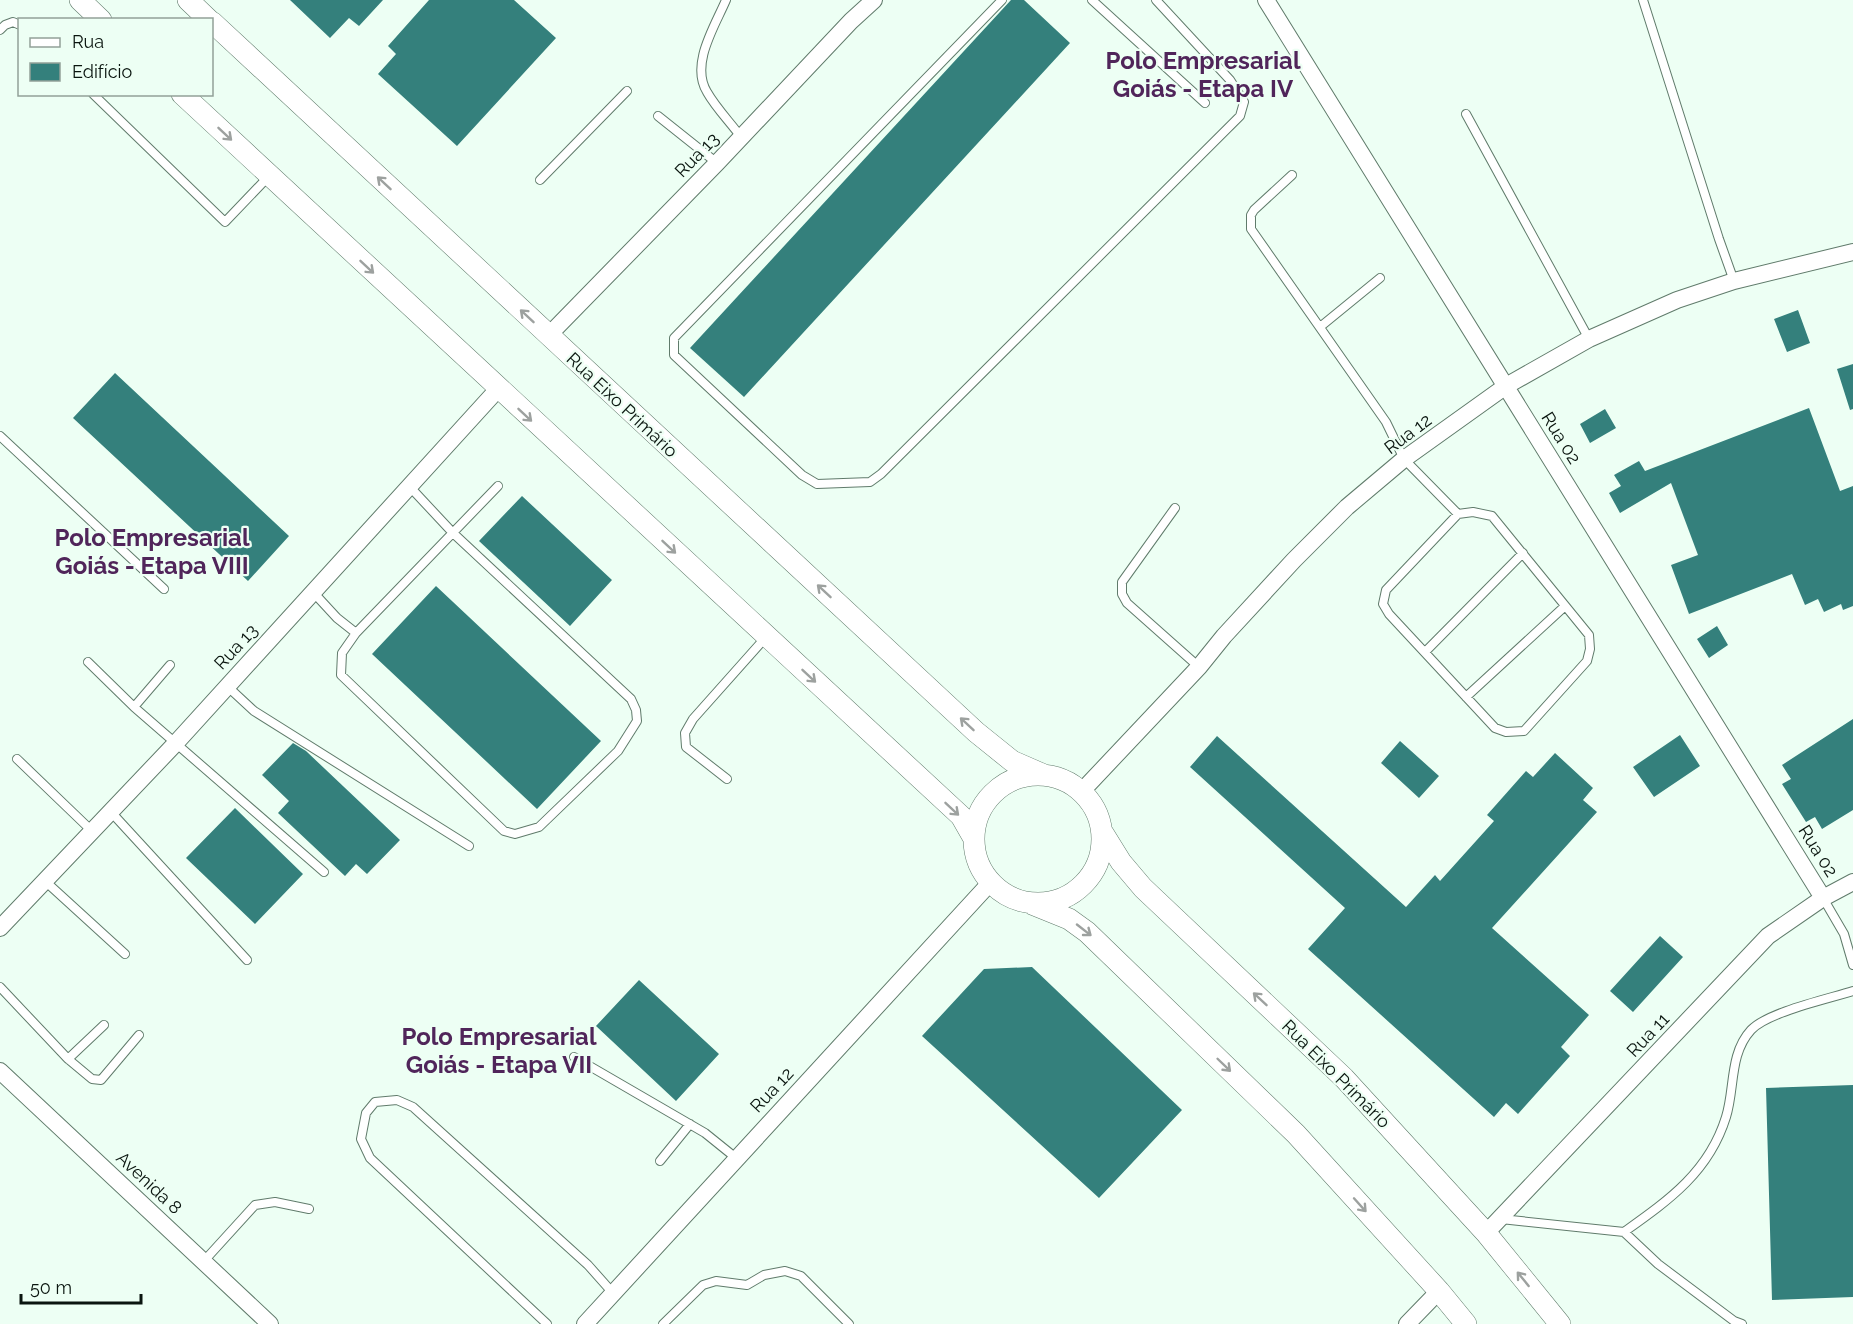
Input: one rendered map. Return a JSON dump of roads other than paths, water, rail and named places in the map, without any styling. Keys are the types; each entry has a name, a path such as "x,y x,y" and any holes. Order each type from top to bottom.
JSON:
{"street":[{"path":"80,0 99,18"},
{"name":"Rua Eixo Primário","path":"188,0 207,18"},
{"name":"Rua 13","path":"548,336 717,164 850,21 874,0"},
{"name":"Rua 02","path":"1266,0 1823,898"},
{"name":"Rua Eixo Primário","path":"213,24 976,732 1011,761 1042,774"},
{"path":"184,96 961,816 973,837 978,862 990,883 1009,898 1032,904 1069,919 1087,932 1296,1134 1439,1291 1466,1324"},
{"name":"Rua 12","path":"1082,791 1199,667 1224,636 1294,560 1347,507 1404,459 1506,386 1589,339 1677,300 1734,281 1853,252"},
{"name":"Rua 13","path":"0,928 176,744 498,389"},
{"path":"973,837 977,817 988,799 1003,785 1022,777 1042,774 1057,777 1082,791 1092,803 1103,833 1102,852 1095,870 1084,885 1068,897 1051,903 1032,904"},
{"name":"Rua Eixo Primário","path":"1103,833 1121,862 1143,888 1344,1078 1493,1226 1560,1324"},
{"name":"Rua 11","path":"1493,1226 1768,936 1823,898 1853,882"},
{"name":"Rua 12","path":"585,1324 990,883"},
{"name":"Avenida 8","path":"0,1071 270,1324"},
{"path":"1407,1324 1439,1291"}],"lane":[{"path":"726,0 706,47 702,64 702,81 707,92 741,137"},
{"path":"1002,0 674,338 674,355 802,475 817,484 870,482 881,474 1240,116 1244,102 1230,80 1156,0"},
{"path":"1092,0 1205,103"},
{"path":"1643,0 1734,281"},
{"path":"0,30 13,22 18,24"},
{"path":"540,180 627,91"},
{"path":"95,96 225,222 270,176"},
{"path":"1466,114 1589,339"},
{"path":"658,116 717,164"},
{"path":"1292,176 1254,210 1251,215 1251,229 1386,422 1404,459 1458,514"},
{"path":"1320,327 1380,278"},
{"path":"0,436 164,589"},
{"path":"410,487 453,533 631,699 636,710 637,721 618,751 538,827 515,834 504,831 341,675 342,653 356,633 453,533 498,486"},
{"path":"1175,508 1120,588 1127,603 1199,667"},
{"path":"1473,512 1492,516 1588,635 1590,649 1587,661 1524,731 1506,732 1495,728 1389,614 1383,604 1386,590 1458,514 1473,512"},
{"path":"1425,652 1523,553"},
{"path":"313,592 337,618 356,633"},
{"path":"1466,697 1564,607"},
{"path":"727,779 686,747 686,733 693,719 766,637"},
{"path":"88,662 134,707 324,872"},
{"path":"134,707 170,665"},
{"path":"227,686 254,711 469,846"},
{"path":"17,759 93,832"},
{"path":"111,812 248,960"},
{"path":"45,881 124,954"},
{"path":"1823,898 1844,934 1853,966"},
{"path":"0,987 68,1059 92,1079 101,1080 139,1035"},
{"path":"1493,1226 1624,1232 1683,1187 1705,1162 1726,1116 1736,1061 1742,1042 1751,1029 1766,1018 1853,990"},
{"path":"68,1059 104,1025"},
{"path":"574,1057 705,1133 736,1158"},
{"path":"547,1324 370,1158 361,1139 366,1113 375,1102 397,1100 413,1107 588,1265 612,1292"},
{"path":"660,1161 690,1124"},
{"path":"204,1261 255,1205 275,1202 309,1209"},
{"path":"1624,1232 1658,1264 1734,1321 1742,1324"},
{"path":"663,1324 704,1285 716,1281 747,1285 765,1275 785,1271 801,1276 849,1324"}],"district":[{"name":"Polo Empresarial Goiás - Etapa IV","path":"1203,75"},
{"name":"Polo Empresarial Goiás - Etapa VIII","path":"152,552"},
{"name":"Polo Empresarial Goiás - Etapa VII","path":"499,1051"}]}
